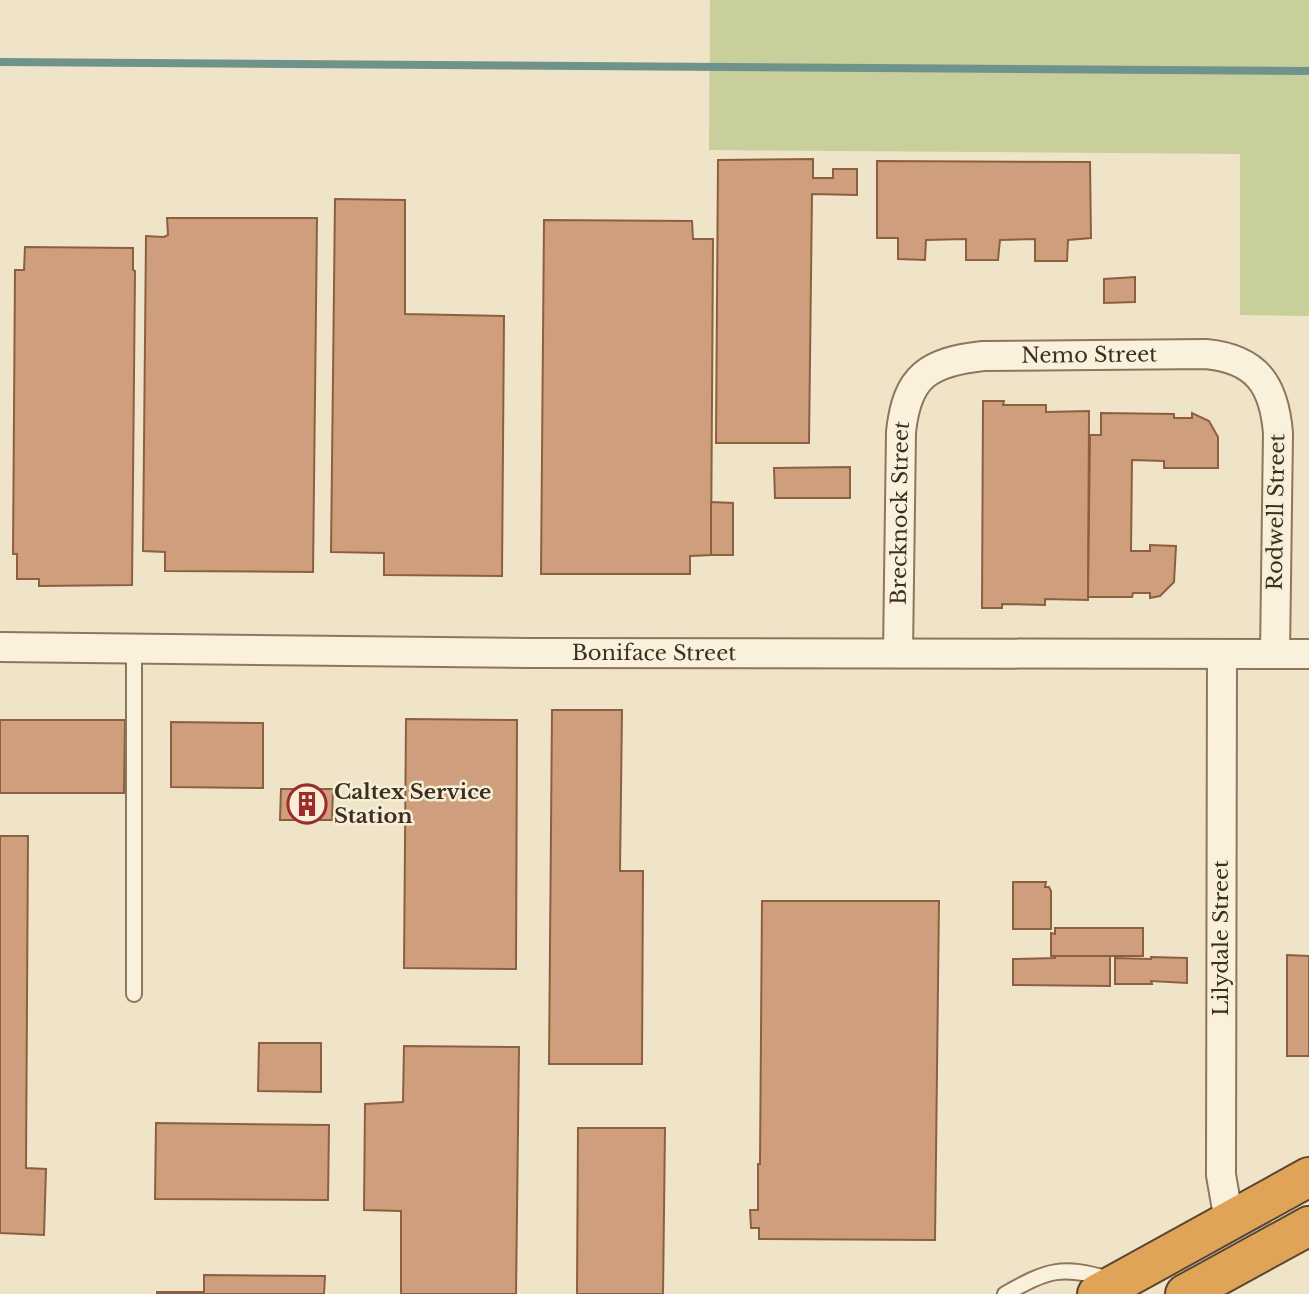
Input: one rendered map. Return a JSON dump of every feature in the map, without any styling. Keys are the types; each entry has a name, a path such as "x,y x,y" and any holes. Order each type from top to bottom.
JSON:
{"highway":[{"path":"1108,1288 1309,1177"},
{"path":"1185,1294 1309,1226"}],"street":[{"name":"Nemo Street","path":"921,376 947,362 983,356 1206,354 1236,360 1258,374"},
{"name":"Rodwell Street","path":"1258,374 1272,398 1278,433 1275,654"},
{"name":"Brecknock Street","path":"898,653 901,432 906,400 921,376"},
{"name":"Boniface Street","path":"0,646 529,653 1309,654"},
{"name":"Lilydale Street","path":"1222,654 1221,1175 1229,1222"}],"lane":[{"path":"134,648 134,994"},
{"path":"1005,1294 1038,1275 1066,1270 1086,1272 1108,1288"}],"green space":[{"path":"710,0 1309,0 1309,316 1240,315 1240,154 709,150"}],"building":[{"path":"813,159 813,178 833,178 833,169 857,169 857,195 812,194 809,443 716,443 718,160"},
{"path":"877,161 1090,162 1091,238 1068,240 1067,261 1035,261 1035,239 1000,240 998,260 966,260 966,239 926,240 925,260 898,259 898,238 877,238"},
{"path":"335,199 405,200 405,314 504,316 502,576 384,575 384,553 331,552"},
{"path":"167,218 317,218 313,572 165,571 165,552 143,551 146,236 168,235"},
{"path":"544,220 692,221 693,239 713,239 711,555 690,556 690,574 541,574"},
{"path":"25,247 133,248 132,585 39,586 39,579 17,579 17,554 13,554 15,270 24,270"},
{"path":"1135,277 1135,302 1104,303 1104,279"},
{"path":"983,401 1004,401 1003,405 1046,405 1046,412 1089,411 1088,600 1045,599 1045,605 1002,604 1002,608 982,608"},
{"path":"1101,413 1174,414 1174,418 1192,418 1192,413 1209,421 1218,437 1218,468 1164,468 1164,461 1132,460 1131,551 1150,551 1150,545 1176,546 1174,582 1160,596 1150,598 1150,593 1133,593 1132,597 1088,597 1090,435 1101,435"},
{"path":"850,467 850,498 775,498 774,468"},
{"path":"711,502 733,503 733,555 711,555"},
{"path":"552,710 622,710 620,871 643,871 642,1064 549,1064"},
{"path":"406,719 517,720 516,969 404,968"},
{"path":"0,720 125,720 124,793 0,793"},
{"path":"171,722 263,723 263,788 171,787"},
{"name":"Caltex Service Station","path":"281,789 333,789 332,820 280,820"},
{"path":"0,836 28,836 26,1168 46,1169 44,1235 0,1233"},
{"path":"1013,882 1046,882 1045,887 1049,887 1051,891 1051,929 1013,929"},
{"path":"762,901 939,901 935,1240 759,1239 759,1228 751,1228 750,1210 758,1210 760,1164"},
{"path":"1055,928 1143,928 1143,956 1051,956 1051,933 1055,934"},
{"path":"1287,955 1309,956 1309,1056 1287,1056"},
{"path":"1110,956 1110,986 1013,985 1013,959"},
{"path":"1115,958 1187,958 1187,983 1151,981 1152,984 1115,984"},
{"path":"259,1043 321,1043 321,1092 258,1091"},
{"path":"404,1046 519,1047 516,1294 401,1294 401,1211 364,1210 365,1104 403,1102"},
{"path":"156,1123 329,1125 328,1200 155,1199"},
{"path":"578,1128 665,1128 663,1294 577,1294"},
{"path":"204,1275 325,1276 324,1294 157,1294 204,1292"}],"waterway":[{"path":"0,62 1309,71"}],"place":[{"name":"Caltex Service Station","path":"307,804"}]}
